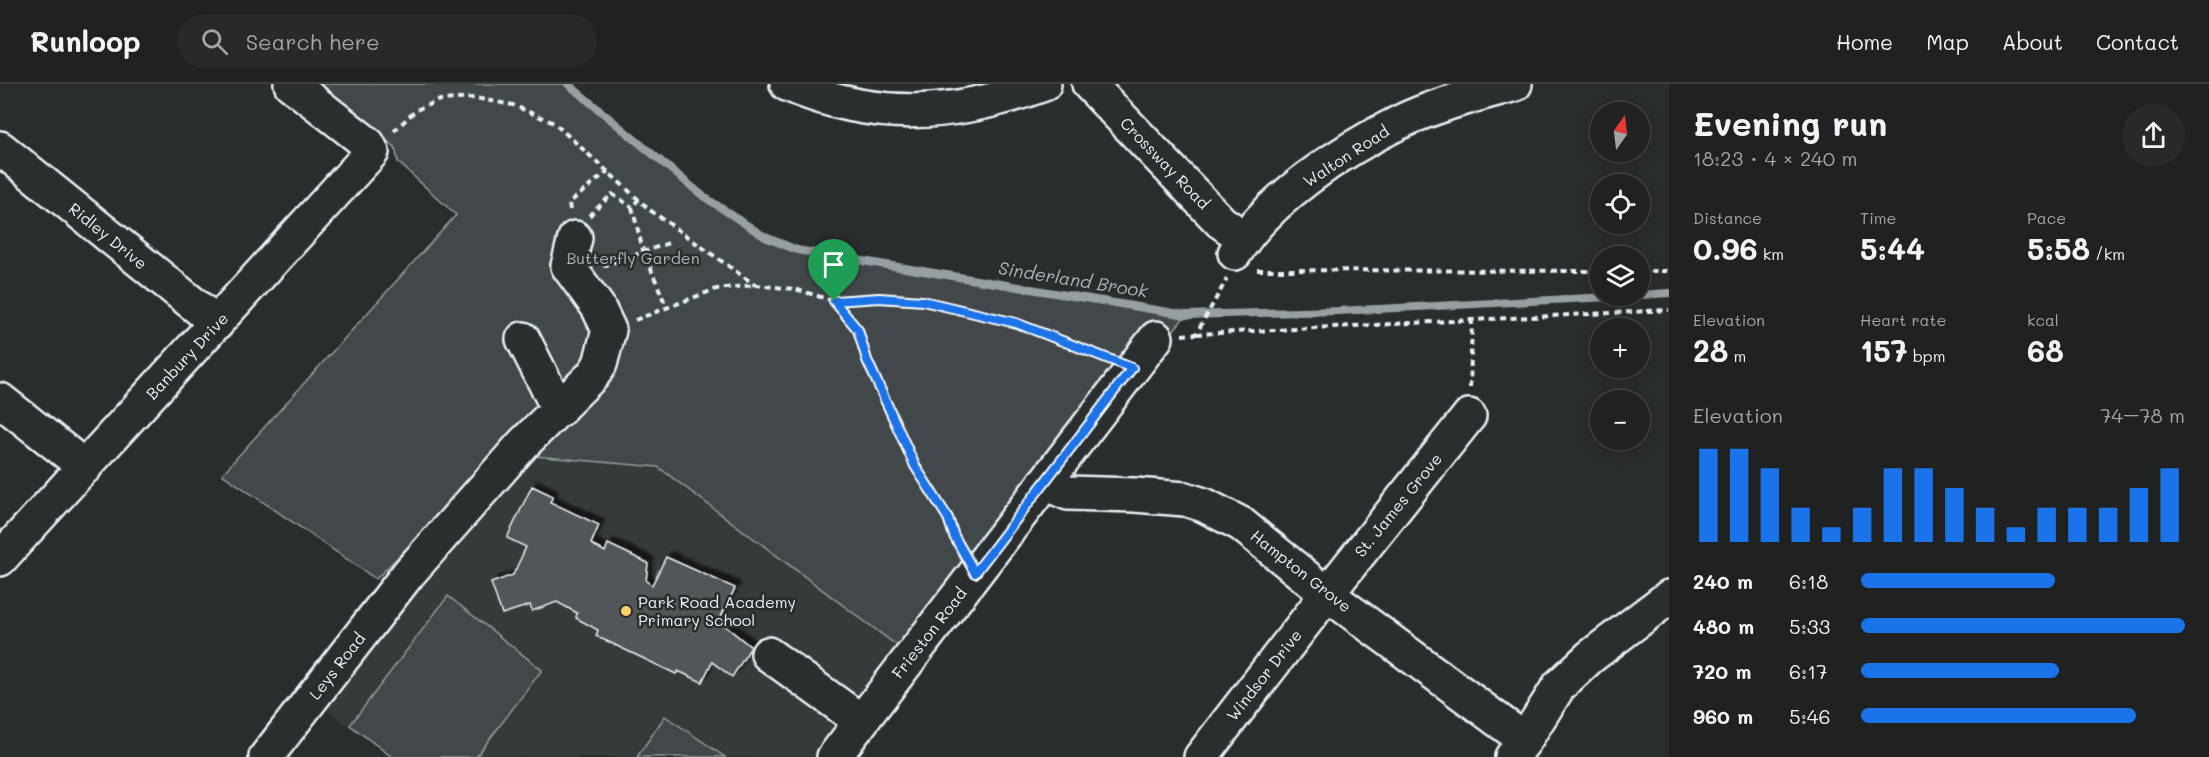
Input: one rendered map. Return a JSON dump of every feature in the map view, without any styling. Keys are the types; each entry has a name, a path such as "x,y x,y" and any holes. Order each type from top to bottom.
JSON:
{"street":[{"path":"291,84 368,144 372,152"},
{"path":"787,84 807,93 848,104 884,110 922,112 965,107 1007,98 1044,84"},
{"name":"Crossway Road","path":"1089,84 1221,222 1245,254"},
{"name":"Walton Road","path":"1245,254 1289,194 1344,153 1399,123 1460,100 1515,84"},
{"name":"Ridley Drive","path":"0,148 217,323"},
{"name":"Banbury Drive","path":"0,559 372,152"},
{"path":"582,232 568,266 598,307 609,330"},
{"name":"Leys Road","path":"266,757 408,574 523,444 593,375 600,364 609,330"},
{"name":"Frieston Road","path":"834,757 1156,338"},
{"path":"523,339 559,410"},
{"path":"0,400 85,467"},
{"name":"St. James Grove","path":"1327,594 1469,416"},
{"name":"Hampton Grove","path":"1044,483 1068,493 1145,495 1185,499 1204,505 1241,524 1519,749"},
{"name":"Windsor Drive","path":"1201,757 1327,594"},
{"path":"1519,749 1559,686 1590,657 1669,597"},
{"path":"768,654 861,721"}],"path":[{"path":"372,152 416,110 440,100 475,98 513,105 554,123 639,200 756,285"},
{"path":"582,232 569,203 608,171"},
{"path":"582,232 589,214 612,194 632,207 643,250 667,308"},
{"path":"632,207 639,200"},
{"path":"599,267 671,242"},
{"path":"1245,254 1590,271"},
{"path":"1650,271 1669,271"},
{"path":"609,330 716,289 756,285 795,289 834,301 879,298 923,301 1016,323 1132,368"},
{"path":"834,301 858,330 867,360 915,466 948,518 954,536 975,573"},
{"path":"1198,328 1212,304"},
{"path":"1196,334 1669,309"},
{"path":"1469,416 1472,320"}],"shaded area":[{"name":"Park Road Academy Primary School","path":"523,455 658,467 911,656 834,757 391,757 325,708"}],"green space":[{"name":"Butterfly Garden","path":"314,84 568,84 704,196 765,237 797,250 1186,315 911,656 658,467 523,455 475,479 376,579 222,474 456,215 398,162 395,147"},
{"path":"448,596 542,670 476,757 392,757 350,725"},
{"path":"665,716 725,757 637,757"}],"building":[{"path":"532,486 553,496 550,502 599,525 591,544 605,552 608,544 648,563 646,581 652,585 666,557 735,588 719,621 751,647 732,677 712,662 702,682 678,671 676,674 596,636 598,630 576,618 577,613 557,602 532,611 530,605 502,614 491,583 513,575 526,547 507,538"}],"waterway":[{"name":"Sinderland Brook","path":"568,84 703,196 765,237 797,250 1186,315 1338,311 1590,298"},
{"name":"Sinderland Brook","path":"1650,294 1669,293"}],"place":[{"name":"Park Road Academy Primary School","path":"626,611"}],"route":[{"path":"879,298 923,301 1016,323 1132,368 975,573 954,536 948,518 915,466 867,360 858,330 834,301 879,298"}]}
